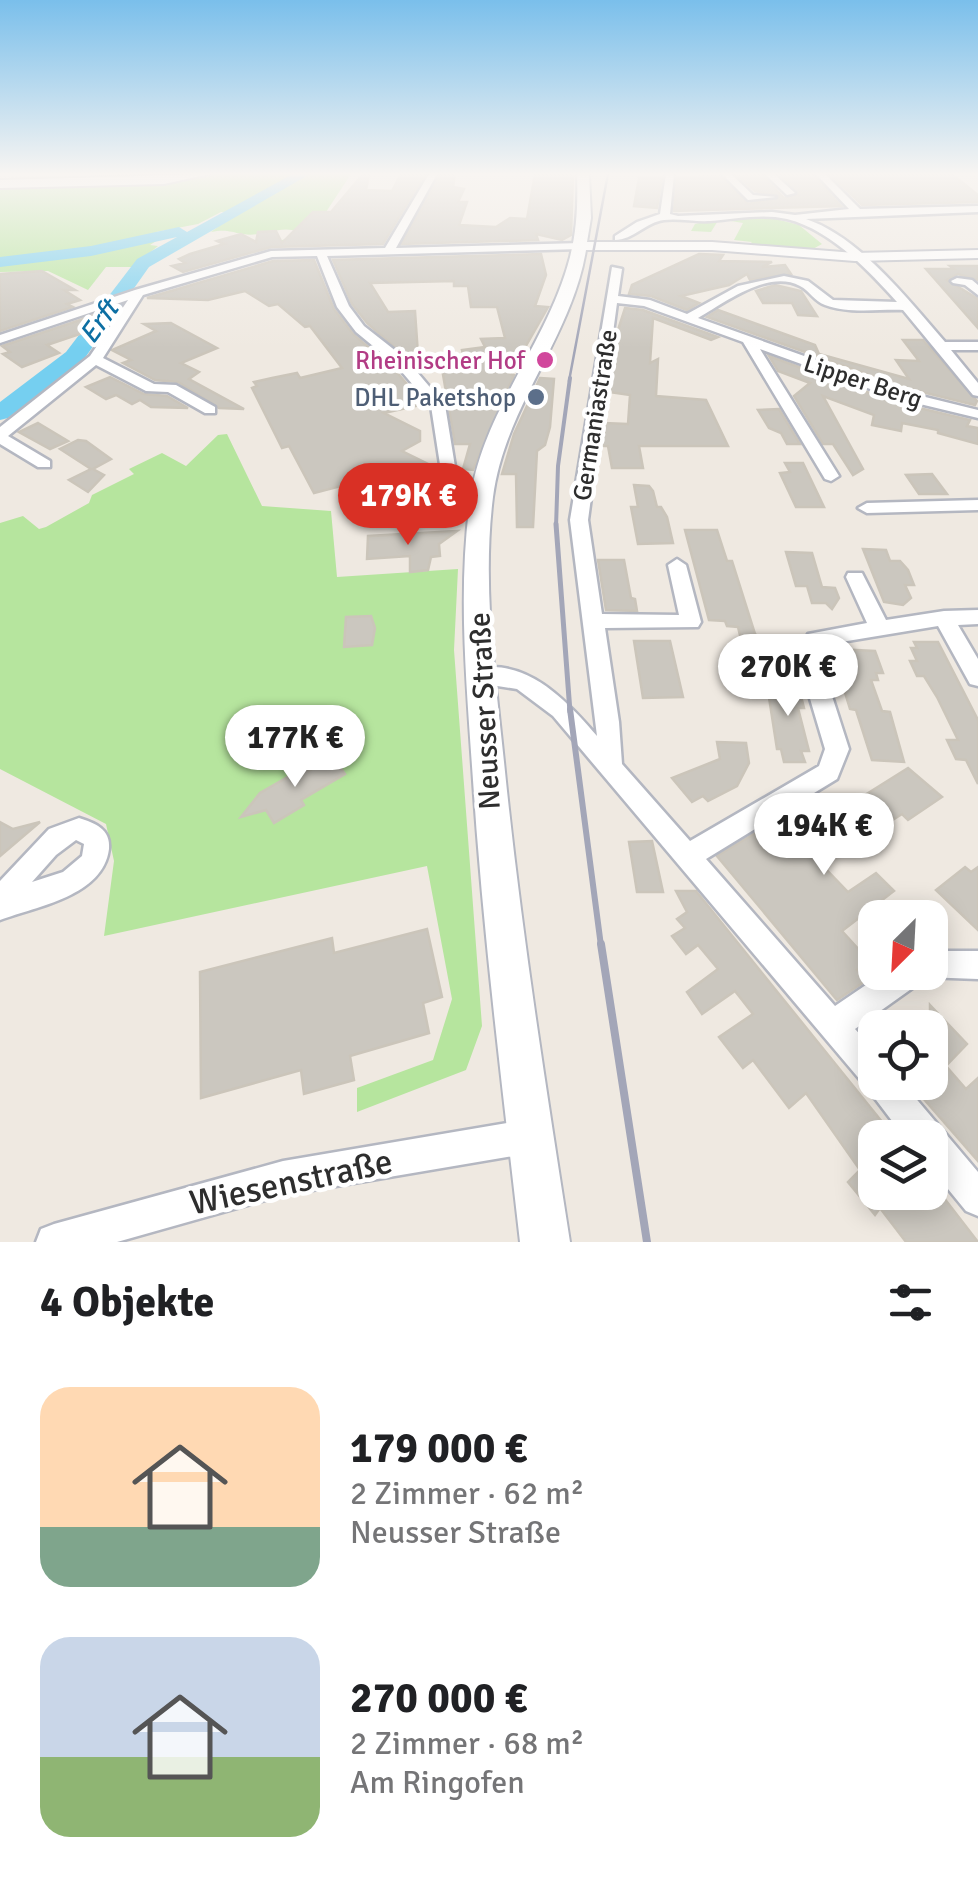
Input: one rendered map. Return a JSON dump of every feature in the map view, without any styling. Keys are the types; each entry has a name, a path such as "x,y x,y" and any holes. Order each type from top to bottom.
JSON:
{"street":[{"path":"389,250 399,232"},
{"name":"Neusser Straße","path":"546,1242 493,832 480,676 478,574 482,493 496,434 511,396 568,294 583,232"},
{"path":"619,238 628,232"},
{"name":"Lipper Berg","path":"819,232 856,257 908,306 978,392"},
{"path":"810,254 836,242"},
{"path":"0,339 136,293 270,254 662,244 856,257 978,254"},
{"path":"320,251 343,307 360,328 402,362 438,405 448,481 482,493"},
{"name":"Germaniastraße","path":"610,765 608,722 580,520 616,269"},
{"path":"731,273 758,281 801,282 822,301 834,304 908,306"},
{"path":"690,317 758,281"},
{"path":"957,281 968,282 978,292"},
{"path":"44,464 0,436 95,359 136,293"},
{"name":"Lipper Berg","path":"613,299 632,299 690,317 749,342 900,394 978,414"},
{"name":"Lipper Berg","path":"749,342 830,476"},
{"path":"941,346 978,346"},
{"path":"95,359 151,388 172,388 210,410"},
{"path":"867,508 978,505"},
{"path":"594,621 691,622 677,565"},
{"path":"854,576 878,627"},
{"path":"688,856 828,772 837,749 810,651 815,639 944,618 978,617"},
{"path":"944,618 978,678"},
{"path":"480,676 513,676 541,692 610,765 858,1054"},
{"path":"948,964 978,965"},
{"path":"834,1025 885,990"},
{"path":"896,1100 912,1120"},
{"name":"Wiesenstraße","path":"54,1242 283,1178 532,1136"},
{"path":"948,1163 978,1199"}],"green space":[{"path":"0,232 156,232 164,236 150,245 158,246 132,267 106,267 88,290 48,271 0,272"},
{"path":"230,232 272,232 250,235"},
{"path":"312,232 313,237 278,248 272,244"},
{"path":"738,232 807,232 822,244 811,250 748,245 752,242 734,240"},
{"path":"227,434 262,506 331,511 337,577 458,569 454,650 482,1026 466,1070 357,1112 357,1088 433,1060 452,999 427,866 104,936 114,861 106,824 0,769 0,523 23,516 39,529 46,527 89,503 92,495 134,474 129,469 162,453 186,466 218,435"}],"building":[{"path":"258,232 276,232 282,243 293,232 390,232 383,244 271,247 183,272 172,266 185,263 179,259 190,254 224,244 217,241 241,234 256,242"},
{"path":"409,232 571,232 562,240 536,234 538,240 402,244"},
{"path":"541,254 546,275 535,306 548,307 510,374 514,375 473,470 463,469 470,444 455,444 441,363 465,363 462,350 485,347 481,339 505,338 497,307 471,307 468,286 454,286 454,281 370,283 388,312 415,311 419,369 367,323 352,304 333,260"},
{"path":"699,254 723,255 719,261 772,262 762,267 785,265 791,274 750,280 747,274 729,285 681,296 699,303 687,310 651,296 629,294 632,285"},
{"path":"314,260 334,309 354,335 393,368 419,398 420,405 384,413 420,431 420,441 402,451 426,463 375,477 375,483 360,481 314,493 289,446 282,448 252,388 257,386 254,382 272,378 297,373 300,378 342,368 310,326 305,327 278,304 269,306 245,291 208,300 147,298 273,261"},
{"path":"950,266 978,266 978,280 958,274 947,280 978,299 978,328 926,269 954,269"},
{"path":"42,271 75,290 64,290 80,300 67,304 73,307 0,331 0,274"},
{"path":"775,285 801,291 817,316 798,315 792,303 763,303 756,291"},
{"path":"625,308 643,310 718,337 711,340 653,318 650,363 658,359 656,396 706,400 728,446 639,446 643,468 612,468 608,446 602,446 605,423 628,424 630,395 609,392 617,333"},
{"path":"718,310 815,345 819,354 909,379 896,360 919,361 903,340 923,340 977,401 975,405 906,388 707,317"},
{"path":"95,315 80,334 47,345 59,353 22,367 3,354 10,352 2,346"},
{"path":"171,323 217,348 181,363 199,372 189,379 244,409 219,408 178,382 155,380 123,363 131,360 112,350 156,331 144,324"},
{"path":"769,356 894,402 970,420 967,426 978,428 978,444 902,423 901,431 872,425 874,415 823,396 863,469 853,475 833,444 823,444 794,396 810,383 778,371"},
{"path":"110,377 144,394 167,396 188,408 151,407 140,400 132,404 116,395 106,399 86,387"},
{"path":"540,378 554,379 550,427 545,445 537,451 533,527 517,527 516,474 502,474 514,434"},
{"path":"779,409 800,444 787,444 781,433 769,428 758,410"},
{"path":"38,423 68,441 50,449 19,432"},
{"path":"78,440 86,441 111,459 93,469 104,475 88,492 69,480 91,469 60,449"},
{"path":"785,463 803,463 824,507 796,507 780,473 790,472"},
{"path":"932,474 947,494 919,494 906,475"},
{"path":"634,485 649,486 653,491 657,507 667,517 673,543 638,544 631,507 638,507"},
{"path":"685,530 717,530 727,561 732,561 755,634 770,646 775,671 748,669 738,627 709,620"},
{"path":"457,531 439,544 440,556 431,557 428,570 410,572 410,556 367,559 368,536"},
{"path":"863,549 886,550 890,561 900,561 908,570 914,585 905,585 911,598 903,605 884,602"},
{"path":"786,552 812,553 822,587 835,588 839,598 832,609 826,603 812,603 807,586 796,586"},
{"path":"598,560 624,560 637,611 606,610"},
{"path":"371,616 375,628 372,645 344,647 346,617"},
{"path":"634,641 670,641 683,697 643,698"},
{"path":"914,642 938,642 978,720 978,784 966,760 956,759 947,740 958,740 937,697 924,676 917,676 910,661 917,661 911,648 917,648"},
{"path":"837,649 875,651 883,673 876,673 878,680 871,680 882,711 890,712 904,762 872,760 856,710 850,709 843,686 850,686"},
{"path":"766,678 798,684 804,708 798,708 809,751 801,751 805,762 784,762 781,749 777,749"},
{"path":"717,742 746,743 749,763 737,786 708,801 703,796 692,802 672,778 720,759"},
{"path":"333,757 345,774 301,800 304,805 274,823 266,810 241,817 260,793 305,767 309,771"},
{"path":"908,768 942,797 908,820 902,814 822,865 848,892 876,873 894,891 882,900 858,900 858,919 842,931 858,949 858,986 837,1000 717,856 787,814 806,832"},
{"path":"0,822 13,829 40,822 0,856"},
{"path":"652,841 663,892 637,892 629,842"},
{"path":"965,867 971,872 978,867 978,930 948,900 936,890"},
{"path":"676,891 696,891 858,1092 858,1100 864,1100 880,1120 858,1120 858,1167 806,1093 789,1108 753,1060 743,1068 719,1037 753,1014 735,991 702,1014 687,992 718,969 698,945 686,954 672,936 685,928 677,919 687,912"},
{"path":"427,929 442,997 423,1003 429,1033 350,1056 354,1080 304,1094 301,1070 201,1098 200,972 332,938 334,953"},
{"path":"948,1024 967,1044 948,1064"},
{"path":"948,1068 966,1089 978,1078 978,1161 948,1127 948,1120 942,1120 925,1100 948,1100"},
{"path":"858,1172 858,1194 848,1182"},
{"path":"948,1203 978,1242 906,1242 882,1210 948,1210"}],"waterway":[{"path":"0,262 91,251 179,232"},
{"name":"Erft","path":"0,413 74,357 143,263 199,232"}],"railway":[{"path":"569,381 597,232"},
{"path":"556,525 558,466 570,378"},
{"path":"556,525 570,712"},
{"path":"570,709 601,946"},
{"path":"601,944 647,1242"}],"place":[{"name":"Rheinischer Hof","path":"545,360"},
{"name":"DHL Paketshop","path":"536,397"}]}
